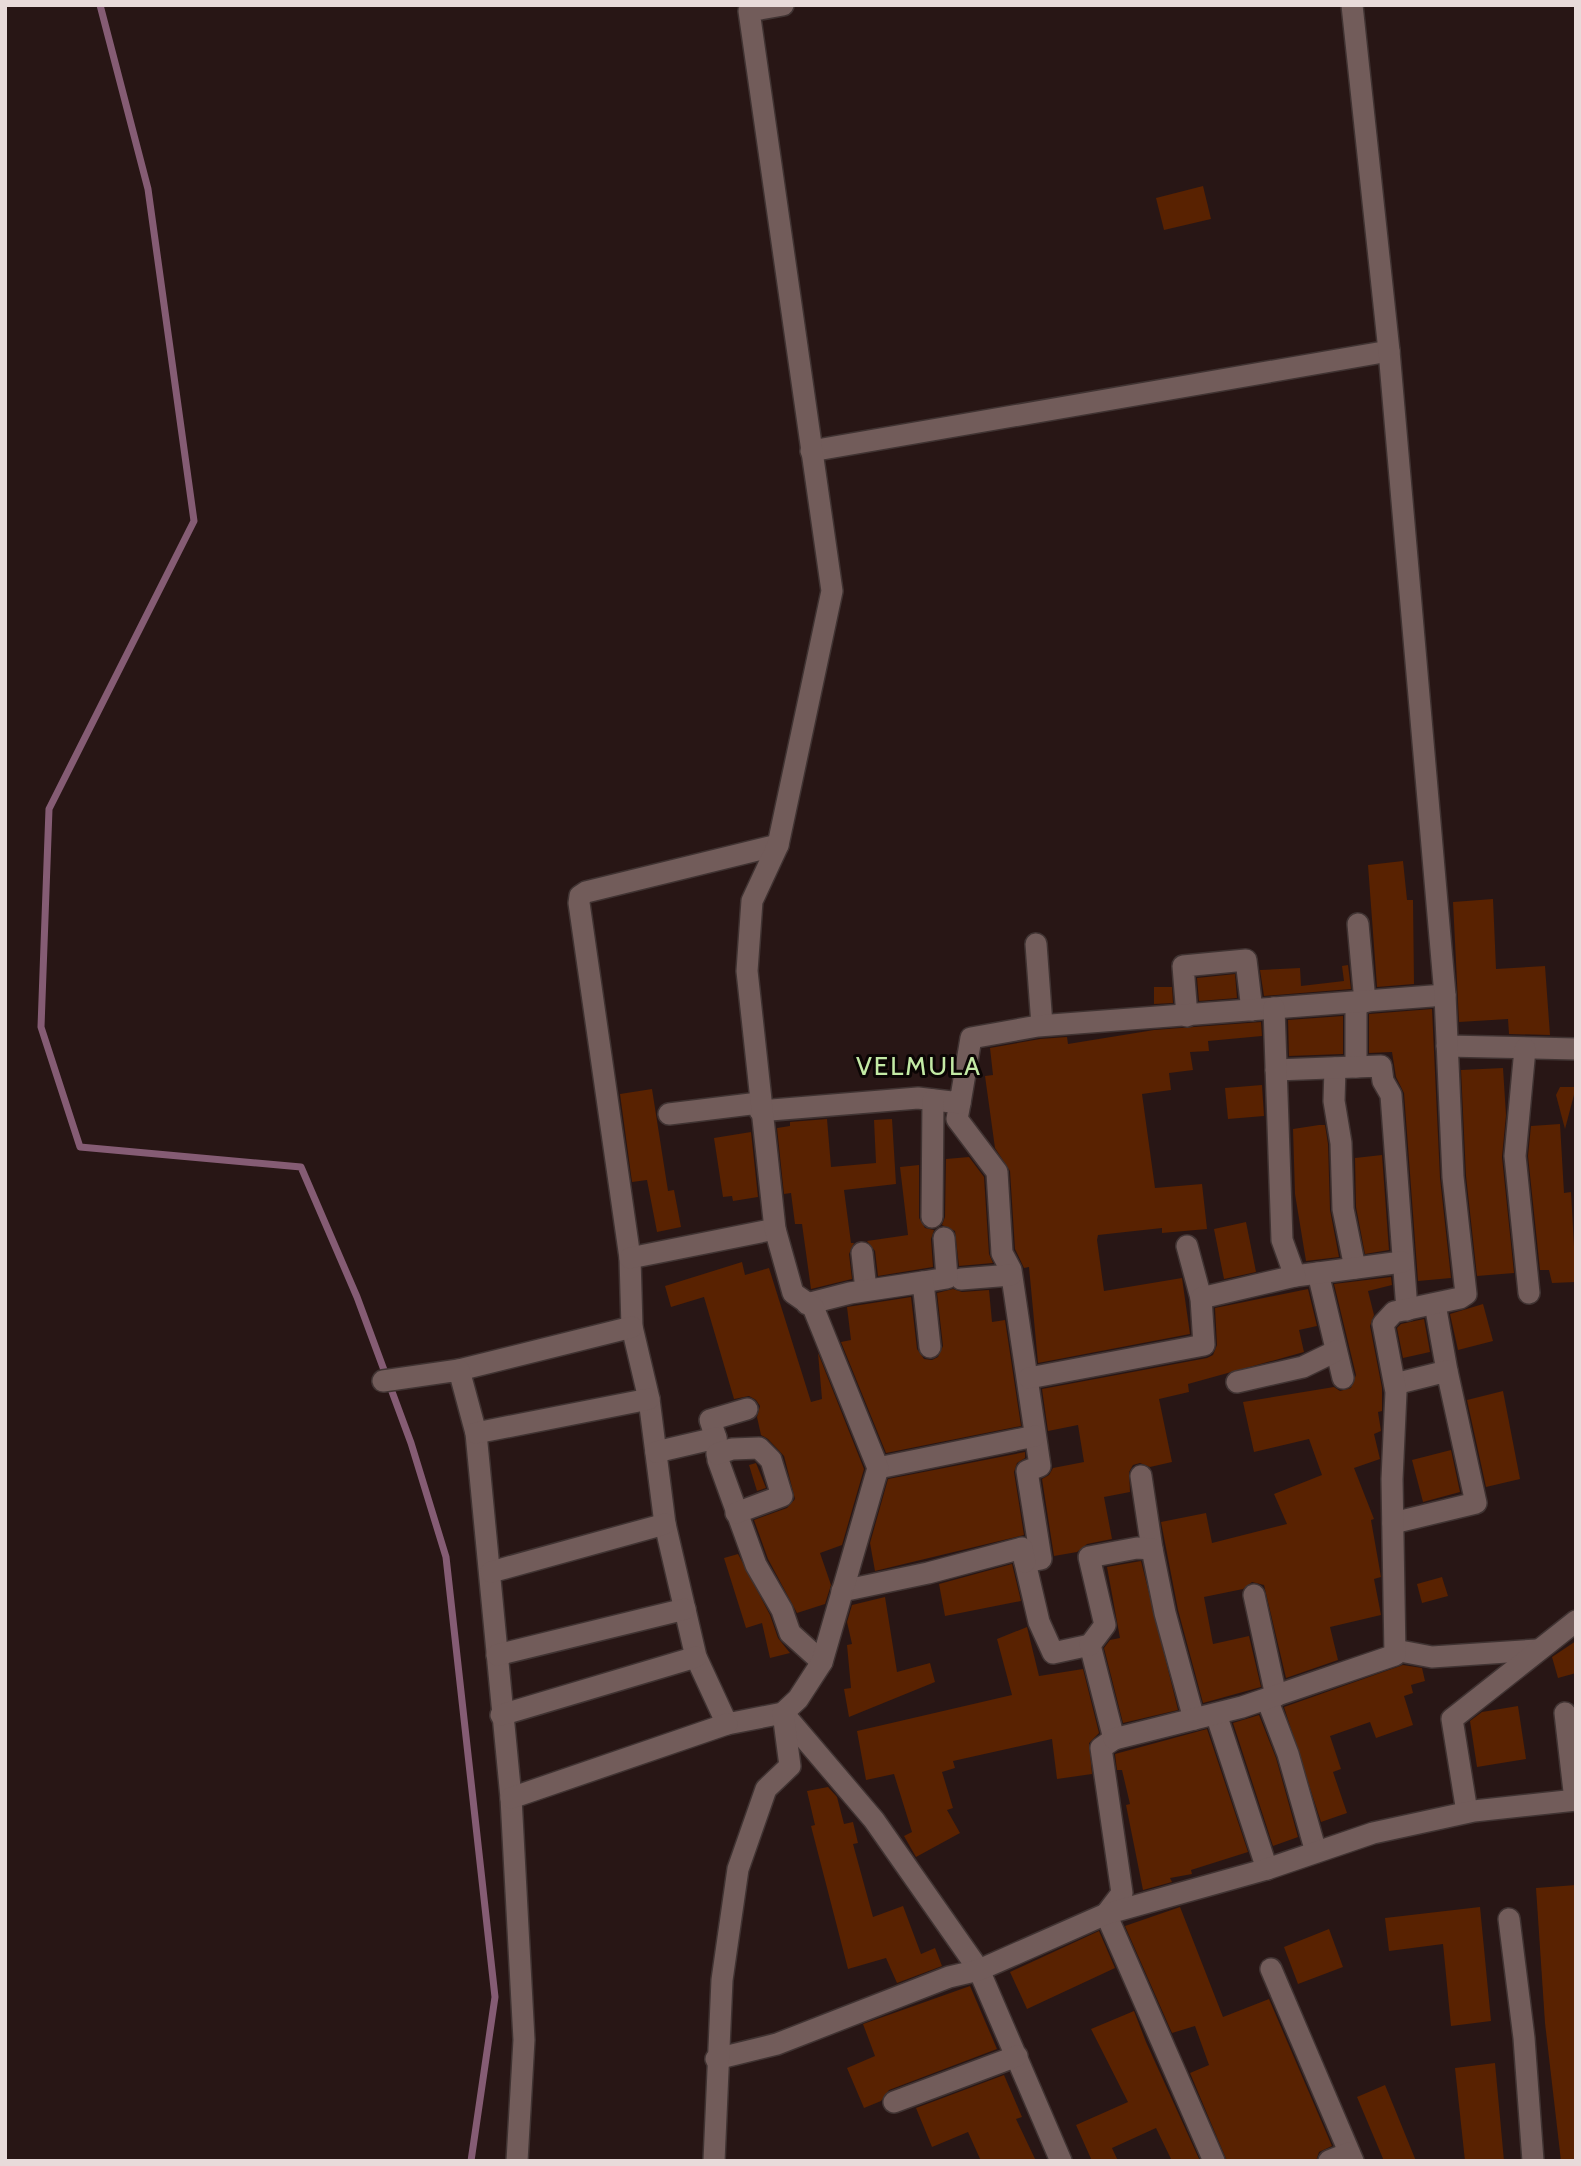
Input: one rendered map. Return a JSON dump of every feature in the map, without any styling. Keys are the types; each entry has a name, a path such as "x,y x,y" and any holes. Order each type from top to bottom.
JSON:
{"street":[{"path":"511,1798 727,1724 783,1713 798,1699 822,1662 878,1468 813,1307 793,1293 775,1229 747,971 752,901 778,845 832,591 748,8 783,5"},
{"path":"1107,1914 1122,1893 1101,1748 1114,1739 1216,1714 1395,1655 1395,1384 1383,1324 1388,1316 1460,1298 1466,1294 1453,1177 1445,995 1389,351 1352,5"},
{"path":"811,451 1389,351"},
{"path":"727,1724 696,1657 665,1524 649,1399 632,1327 630,1258 580,897 586,892 778,845"},
{"path":"1356,1067 1361,1002 1358,924"},
{"path":"1036,944 1042,1025"},
{"path":"1187,1016 1183,966 1246,960 1252,1010"},
{"path":"1025,1562 1041,1559 1027,1471 1040,1466 1011,1275 1002,1253 997,1172 957,1119 971,1038 1042,1025 1445,995"},
{"path":"1274,1008 1282,1240 1295,1276"},
{"path":"1447,1046 1576,1049"},
{"path":"1525,1049 1515,1156 1529,1293"},
{"path":"1276,1070 1381,1066 1383,1081 1391,1095 1407,1310"},
{"path":"1335,1068 1334,1101 1341,1143 1343,1209 1355,1268"},
{"path":"669,1115 918,1098 960,1103"},
{"path":"932,1217 933,1100"},
{"path":"630,1258 775,1229"},
{"path":"807,1304 866,1290 947,1278 944,1238"},
{"path":"1028,1378 1203,1345 1201,1298 1187,1246"},
{"path":"862,1252 866,1290"},
{"path":"1201,1298 1295,1276 1402,1262"},
{"path":"1318,1273 1343,1378"},
{"path":"961,1279 1011,1275"},
{"path":"923,1282 930,1347"},
{"path":"1393,1523 1476,1503 1435,1304"},
{"path":"383,1381 458,1370 632,1327"},
{"path":"1237,1382 1303,1367 1336,1351"},
{"path":"458,1370 476,1433 511,1798 524,2040 517,2161"},
{"path":"1395,1384 1447,1371"},
{"path":"476,1433 649,1399"},
{"path":"747,1409 710,1420 716,1446 736,1513 756,1565 782,1610 790,1633 822,1662"},
{"path":"878,1468 1035,1436"},
{"path":"656,1452 716,1446 732,1449 759,1448 771,1460 782,1496 736,1513"},
{"path":"1141,1476 1165,1614 1194,1719"},
{"path":"491,1572 665,1524"},
{"path":"842,1591 928,1573 1022,1548 1039,1622 1053,1653 1090,1644 1105,1625 1089,1557 1137,1548 1152,1549"},
{"path":"1254,1595 1272,1697 1316,1852"},
{"path":"497,1655 685,1609"},
{"path":"1466,1812 1452,1719 1576,1621"},
{"path":"1090,1644 1114,1739"},
{"path":"1395,1650 1432,1657 1537,1650"},
{"path":"502,1715 696,1657"},
{"path":"783,1713 874,1820 979,1970 1061,2161"},
{"path":"715,2161 716,2059 722,1980 738,1869 766,1789 790,1766 783,1713"},
{"path":"716,2059 777,2044 949,1978 979,1970 1107,1914 1267,1869 1373,1833 1466,1812 1575,1800 1565,1713"},
{"path":"1216,1714 1267,1869"},
{"path":"1107,1914 1214,2161"},
{"path":"1509,1919 1524,2038 1533,2161"},
{"path":"1271,1969 1351,2157 1329,2161"},
{"path":"894,2102 1017,2056"}],"building":[{"path":"1203,186 1211,219 1164,230 1156,198"},
{"path":"1403,861 1407,900 1413,900 1414,984 1377,987 1368,865"},
{"path":"1493,899 1496,969 1545,966 1550,1035 1509,1034 1508,1019 1459,1022 1453,902"},
{"path":"1348,965 1351,989 1264,996 1260,970 1300,968 1301,986 1344,981 1342,966"},
{"path":"1235,974 1237,998 1199,1001 1197,978"},
{"path":"1154,987 1172,987 1173,1003 1154,1004"},
{"path":"1432,1009 1440,1178 1451,1278 1418,1281 1404,1093 1396,1077 1392,1052 1369,1053 1369,1014"},
{"path":"1343,1016 1343,1054 1289,1056 1288,1020"},
{"path":"1261,1022 1262,1036 1208,1041 1209,1051 1190,1052 1193,1070 1169,1073 1171,1090 1142,1094 1155,1188 1202,1184 1207,1229 1162,1233 1162,1228 1098,1235 1104,1291 1182,1278 1190,1334 1038,1363 1029,1267 1024,1268 1015,1249 1010,1171 995,1148 985,1076 993,1075 990,1048 1040,1039 1067,1037 1068,1044 1154,1030"},
{"path":"1503,1068 1506,1115 1502,1157 1514,1273 1477,1276 1466,1176 1461,1070"},
{"path":"1262,1085 1264,1116 1228,1119 1225,1088"},
{"path":"1560,1087 1576,1087 1565,1129 1556,1095"},
{"path":"652,1089 668,1191 674,1190 681,1227 657,1232 647,1180 632,1182 620,1094"},
{"path":"827,1119 831,1167 876,1163 874,1120 892,1119 896,1184 844,1190 851,1243 854,1243 849,1254 852,1279 811,1289 802,1224 795,1224 791,1193 784,1194 777,1128 790,1126 790,1122"},
{"path":"1560,1124 1564,1193 1571,1192 1576,1282 1552,1283 1549,1270 1540,1270 1528,1156 1531,1126"},
{"path":"1325,1125 1328,1144 1330,1210 1339,1257 1306,1261 1295,1194 1293,1129"},
{"path":"751,1132 758,1197 733,1201 732,1196 723,1197 714,1138"},
{"path":"1382,1155 1389,1250 1365,1254 1356,1207 1355,1158"},
{"path":"969,1157 984,1177 989,1254 993,1263 959,1266 955,1231 942,1225 945,1217 946,1159"},
{"path":"919,1165 919,1218 925,1228 934,1230 931,1239 933,1267 878,1276 875,1251 867,1241 908,1235 900,1167"},
{"path":"1246,1222 1256,1272 1224,1279 1214,1229"},
{"path":"742,1262 745,1275 769,1268 811,1402 822,1399 818,1353 864,1469 842,1545 820,1553 831,1585 825,1604 797,1613 768,1559 754,1520 787,1508 795,1499 784,1456 761,1435 757,1417 760,1406 756,1400 749,1396 734,1399 704,1297 671,1307 665,1286"},
{"path":"1391,1277 1392,1285 1368,1291 1374,1315 1370,1326 1382,1388 1382,1411 1378,1412 1381,1431 1374,1434 1380,1459 1354,1468 1374,1519 1371,1520 1381,1577 1374,1579 1381,1615 1330,1627 1338,1660 1286,1678 1264,1585 1252,1582 1243,1589 1204,1597 1213,1644 1249,1636 1261,1687 1203,1703 1178,1610 1161,1522 1206,1513 1212,1543 1287,1524 1274,1494 1322,1475 1309,1439 1254,1452 1243,1402 1334,1387 1340,1391 1351,1388 1356,1375 1334,1284"},
{"path":"953,1289 962,1292 989,1290 992,1322 1005,1320 1021,1426 886,1453 841,1342 851,1340 847,1307 911,1297 917,1349 924,1359 932,1360 938,1357 943,1346 937,1293"},
{"path":"1308,1289 1317,1326 1299,1330 1304,1352 1188,1384 1189,1392 1159,1399 1172,1462 1150,1467 1140,1463 1133,1465 1129,1472 1130,1492 1104,1497 1112,1539 1087,1544 1077,1552 1054,1556 1042,1479 1049,1475 1053,1468 1084,1462 1078,1425 1048,1431 1042,1389 1207,1358 1213,1355 1217,1345 1215,1308"},
{"path":"1483,1304 1493,1341 1458,1350 1450,1314"},
{"path":"1424,1319 1430,1352 1403,1358 1397,1328 1401,1324"},
{"path":"1503,1391 1520,1479 1486,1487 1467,1400"},
{"path":"1451,1450 1460,1492 1423,1502 1412,1460"},
{"path":"1025,1452 1025,1458 1017,1463 1014,1472 1024,1535 875,1571 870,1543 888,1479"},
{"path":"756,1463 766,1488 757,1491 749,1465"},
{"path":"738,1554 770,1615 778,1638 790,1653 770,1658 762,1623 746,1628 724,1558"},
{"path":"1141,1561 1178,1710 1123,1723 1104,1648 1110,1640 1120,1638 1107,1567"},
{"path":"1012,1564 1021,1601 945,1616 939,1584"},
{"path":"1442,1577 1448,1596 1422,1603 1417,1584"},
{"path":"885,1597 897,1672 930,1663 935,1682 849,1717 844,1689 851,1688 847,1645 852,1644 847,1622 852,1605"},
{"path":"1027,1627 1039,1676 1083,1669 1099,1733 1089,1743 1092,1774 1057,1779 1052,1739 953,1761 955,1768 942,1772 953,1808 947,1810 960,1833 916,1857 904,1836 912,1832 894,1774 866,1780 857,1731 1012,1695 997,1639"},
{"path":"1576,1641 1576,1673 1558,1678 1552,1657"},
{"path":"1403,1665 1422,1668 1425,1681 1411,1685 1413,1693 1404,1696 1413,1725 1376,1738 1370,1722 1330,1736 1341,1769 1333,1772 1347,1813 1321,1822 1284,1707"},
{"path":"1518,1706 1526,1759 1477,1767 1470,1721 1482,1712"},
{"path":"1259,1715 1276,1758 1298,1837 1273,1846 1233,1723"},
{"path":"1207,1729 1248,1852 1191,1870 1192,1874 1170,1878 1172,1882 1143,1890 1126,1805 1130,1804 1122,1770 1117,1770 1115,1754"},
{"path":"828,1787 837,1797 844,1824 853,1822 858,1843 853,1844 873,1917 903,1906 921,1954 935,1948 942,1966 897,1983 886,1958 848,1969 811,1826 815,1825 807,1791"},
{"path":"1576,1885 1576,2161 1561,2161 1545,2023 1536,1888"},
{"path":"1180,1907 1223,2017 1269,1999 1332,2146 1319,2152 1316,2161 1227,2161 1190,2073 1209,2065 1195,2026 1172,2033 1125,1926"},
{"path":"1480,1907 1491,2021 1451,2026 1443,1944 1389,1951 1385,1918"},
{"path":"1329,1929 1343,1967 1298,1984 1284,1947"},
{"path":"1099,1931 1115,1968 1027,2009 1010,1972"},
{"path":"970,1986 997,2049 889,2090 881,2101 864,2108 847,2068 875,2056 863,2024"},
{"path":"1134,2011 1200,2161 1172,2161 1156,2128 1112,2148 1118,2161 1092,2161 1076,2125 1128,2102 1091,2029"},
{"path":"1495,2063 1504,2161 1465,2161 1455,2068"},
{"path":"1004,2075 1022,2117 1016,2119 1036,2161 981,2161 968,2132 932,2147 916,2108"},
{"path":"1385,2085 1416,2161 1384,2161 1357,2097"}],"waterway":[{"path":"100,5 148,189 194,521 49,809 41,1027 80,1147 301,1167 357,1297 411,1443 446,1557 495,1997 471,2161"}],"district":[{"name":"VELMULA","path":"919,1066"}]}
